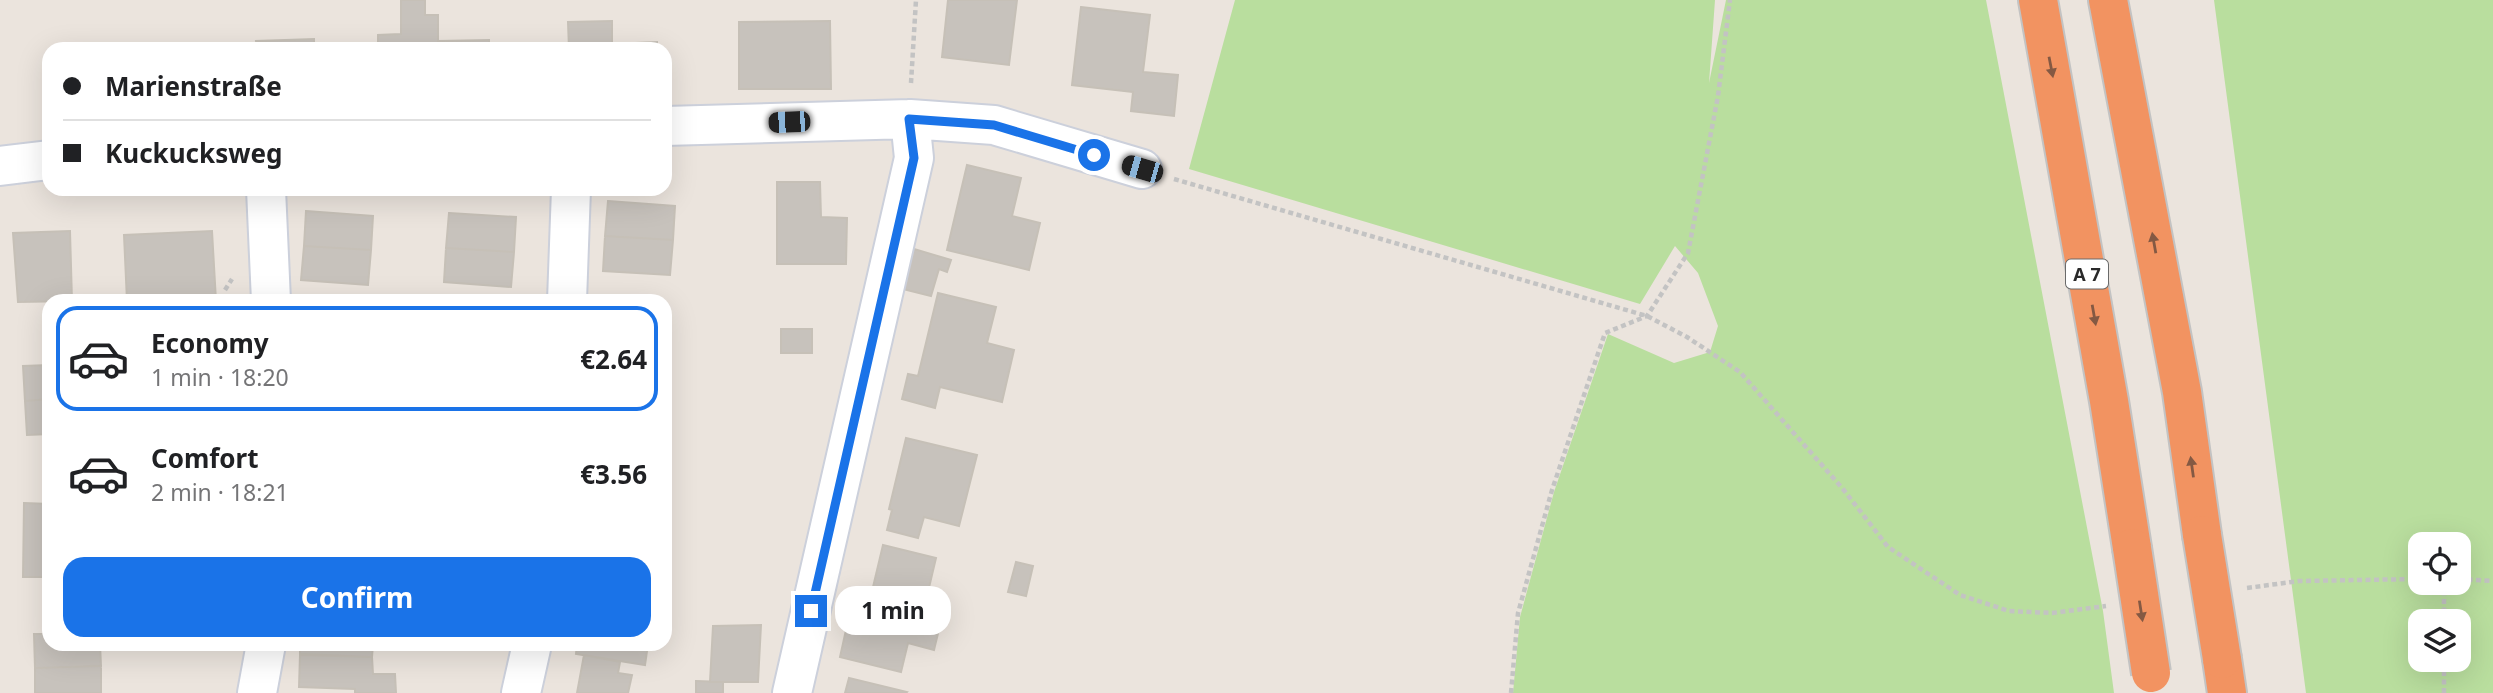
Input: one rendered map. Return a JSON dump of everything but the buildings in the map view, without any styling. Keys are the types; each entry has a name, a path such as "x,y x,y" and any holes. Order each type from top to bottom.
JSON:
{"highway":[{"name":"A 7","path":"2038,0 2109,401 2152,683"},
{"path":"2108,0 2182,392 2224,676"}],"street":[{"path":"792,693 914,158 909,119"},
{"path":"672,126 909,119 994,125 1142,169"},
{"path":"0,166 42,161"},
{"path":"266,196 271,294"},
{"path":"566,294 571,196"},
{"path":"257,693 264,651"},
{"path":"521,693 530,651"}],"path":[{"path":"909,119 916,0"},
{"path":"1511,693 1518,613 1552,490 1605,333 1647,316 1688,253 1718,96 1730,0"},
{"path":"1142,169 1647,316 1687,337 1740,372 1843,489 1888,547 1960,595 2009,611 2052,613 2107,606"},
{"path":"2244,588 2299,581 2408,579"},
{"path":"2471,580 2493,581"},
{"path":"2444,672 2444,693"}],"green space":[{"path":"1235,0 1715,0 1709,83 1726,0 1986,0 2103,611 2114,693 1513,693 1520,617 1554,492 1608,334 1674,363 1710,352 1718,326 1698,273 1675,246 1640,304 1189,169"},
{"path":"2214,0 2493,0 2493,693 2306,693"}],"route":[{"path":"811,611 914,158 909,119 994,125 1094,155"}]}
